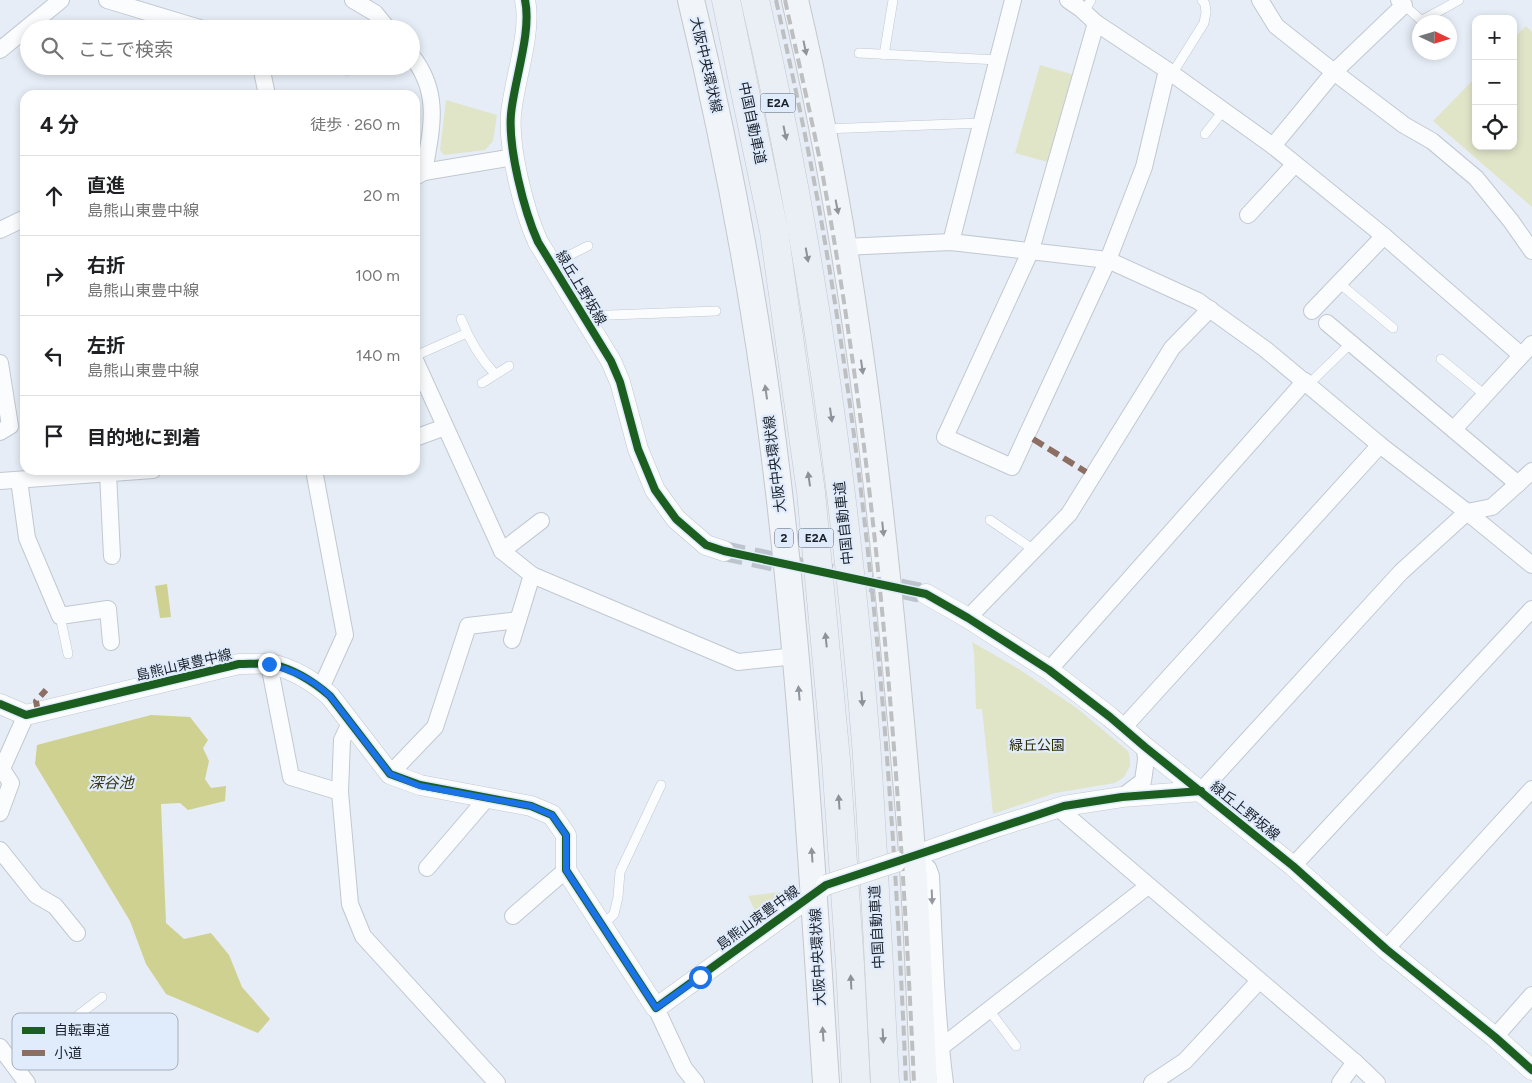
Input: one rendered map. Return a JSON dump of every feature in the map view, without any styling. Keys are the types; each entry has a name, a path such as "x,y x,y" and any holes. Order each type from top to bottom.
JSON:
{"highway":[{"name":"中国自動車道","path":"726,0 774,231 811,492 832,713 850,965 856,1083"},
{"name":"中国自動車道","path":"755,0 798,207 817,317 837,457 866,742 885,1083"}],"main road":[{"name":"大阪中央環状線","path":"691,0 713,92 739,223 760,348 776,471 820,889 826,1083"},
{"path":"795,0 844,247 862,362 882,526 897,666 904,860 924,1083"}],"street":[{"path":"37,20 61,0"},
{"path":"107,0 173,20"},
{"path":"354,0 378,7 384,20"},
{"name":"緑丘上野坂線","path":"525,0 527,10 524,43 511,114 511,137 530,223 552,264 611,361 620,382 638,449 655,490 676,519 706,545 724,551"},
{"path":"951,242 1013,0"},
{"path":"1068,0 1091,12 1273,146 1526,349 1454,430"},
{"path":"1260,0 1276,26 1404,125 1432,141 1476,178 1532,251"},
{"path":"1273,146 1334,72 1401,2"},
{"path":"1091,12 1031,250 945,437 1012,467 1108,260 1144,167 1170,72"},
{"path":"0,50 20,34"},
{"path":"420,71 430,88 433,122 420,175 514,157"},
{"path":"263,75 267,90"},
{"path":"1248,215 1295,164"},
{"path":"0,230 20,220"},
{"path":"1312,311 1384,236"},
{"path":"844,247 951,242 1108,260 1198,301 1307,382 1380,445 1532,565"},
{"path":"968,618 1069,514 1172,348 1210,309"},
{"path":"1327,323 1518,484"},
{"path":"0,363 10,426 0,432"},
{"path":"420,371 502,551 532,575 738,662 796,656"},
{"path":"1050,670 1307,382"},
{"path":"420,436 445,427"},
{"path":"1123,728 1380,445"},
{"path":"1201,792 1401,572 1467,512 1492,507 1532,471"},
{"path":"0,481 70,475"},
{"path":"101,475 112,556"},
{"path":"315,475 345,635 321,688"},
{"path":"19,480 27,538 60,616 108,609 111,642"},
{"path":"502,551 541,521"},
{"path":"512,640 532,575"},
{"name":"緑丘上野坂線","path":"926,594 1050,670 1293,866 1386,949 1532,1070"},
{"path":"1293,866 1532,609"},
{"path":"518,620 468,626 435,727 390,774 420,786 531,806 552,815 566,835 566,870 656,1008 684,1068 696,1083"},
{"name":"島熊山東豊中線","path":"26,715 238,664 269,664 295,671 330,696 390,774"},
{"path":"269,664 291,777 340,792"},
{"path":"0,704 26,715 1,771 11,783 0,813"},
{"path":"350,723 342,740 340,792 350,904 363,936 497,1083"},
{"path":"1122,797 1143,781 1146,760 1145,747"},
{"path":"1386,949 1532,789"},
{"name":"島熊山東豊中線","path":"656,1008 820,889 1058,808 1122,797 1201,792"},
{"path":"427,868 488,797"},
{"path":"1058,808 1355,1062 1376,1083"},
{"path":"0,850 36,895 55,906 77,933"},
{"path":"904,860 928,868 931,876 935,977 940,1048 945,1083"},
{"path":"514,916 566,870"},
{"path":"940,1048 1148,886"},
{"path":"1152,1083 1185,1062 1258,980"},
{"path":"1494,1037 1532,995"},
{"path":"0,1047 12,1064"},
{"path":"1340,1083 1355,1062"},
{"path":"17,1070 27,1083"}],"lane":[{"path":"884,54 893,0"},
{"path":"1170,72 1204,23 1206,12 1205,4 1202,0"},
{"path":"1434,15 1459,0"},
{"path":"1401,2 1415,15"},
{"path":"859,53 998,60"},
{"path":"1205,134 1223,111"},
{"path":"822,129 981,123"},
{"path":"552,264 588,246"},
{"path":"1339,283 1393,328"},
{"path":"583,316 716,311"},
{"path":"461,319 466,333 486,365 495,374"},
{"path":"420,354 466,333"},
{"path":"1307,382 1351,344"},
{"path":"1441,359 1485,395"},
{"path":"482,382 509,366"},
{"path":"990,520 1034,550"},
{"path":"60,616 68,654"},
{"path":"602,926 614,914 618,897 620,872 661,784"},
{"path":"81,1013 102,997"},
{"path":"989,1010 1016,1046"}],"green space":[{"path":"1526,26 1532,32 1532,207 1433,121 1472,81 1472,150 1517,150 1517,35"},
{"path":"1040,65 1078,76 1051,163 1015,153"},
{"path":"446,100 497,115 493,141 485,150 444,155 440,150"},
{"name":"緑丘公園","path":"972,642 1019,669 1078,709 1128,751 1130,766 1124,777 1115,783 1055,793 993,814 982,709 976,709"},
{"path":"781,892 783,902 761,919 758,917 748,896"}],"water":[{"path":"167,584 171,617 160,618 155,586"},
{"name":"深谷池","path":"151,715 190,717 208,740 203,748 209,761 205,779 211,788 226,786 225,801 188,810 180,803 161,804 166,923 184,939 211,933 229,955 242,987 270,1019 258,1033 166,994 146,964 130,921 35,764 37,745"}],"tunnel":[{"path":"724,551 926,594"}],"railway":[{"path":"776,0 818,202 840,337 868,549 895,869 906,1083"},
{"path":"785,0 821,166 857,394 871,508 893,738 914,1083"}],"marked path":[{"path":"1033,439 1086,472"},
{"path":"38,712 36,701 46,690"}],"cycle path":[{"path":"525,0 527,13 526,27 511,114 511,128 518,179 527,214 538,242 611,361 620,382 638,449 655,490 676,519 706,545 724,551 926,594 968,618 1049,670 1110,717 1293,866 1386,949 1495,1037 1532,1070"},
{"path":"0,704 26,715 239,664 271,664 295,672 317,685 330,696 390,774 420,785 531,806 552,815 566,835 566,870 656,1008 826,885 1064,806 1122,797 1201,791"}],"route":[{"path":"269,664 295,671 330,696 390,774 420,786 531,806 552,815 566,835 566,870 656,1008 700,977"}]}
